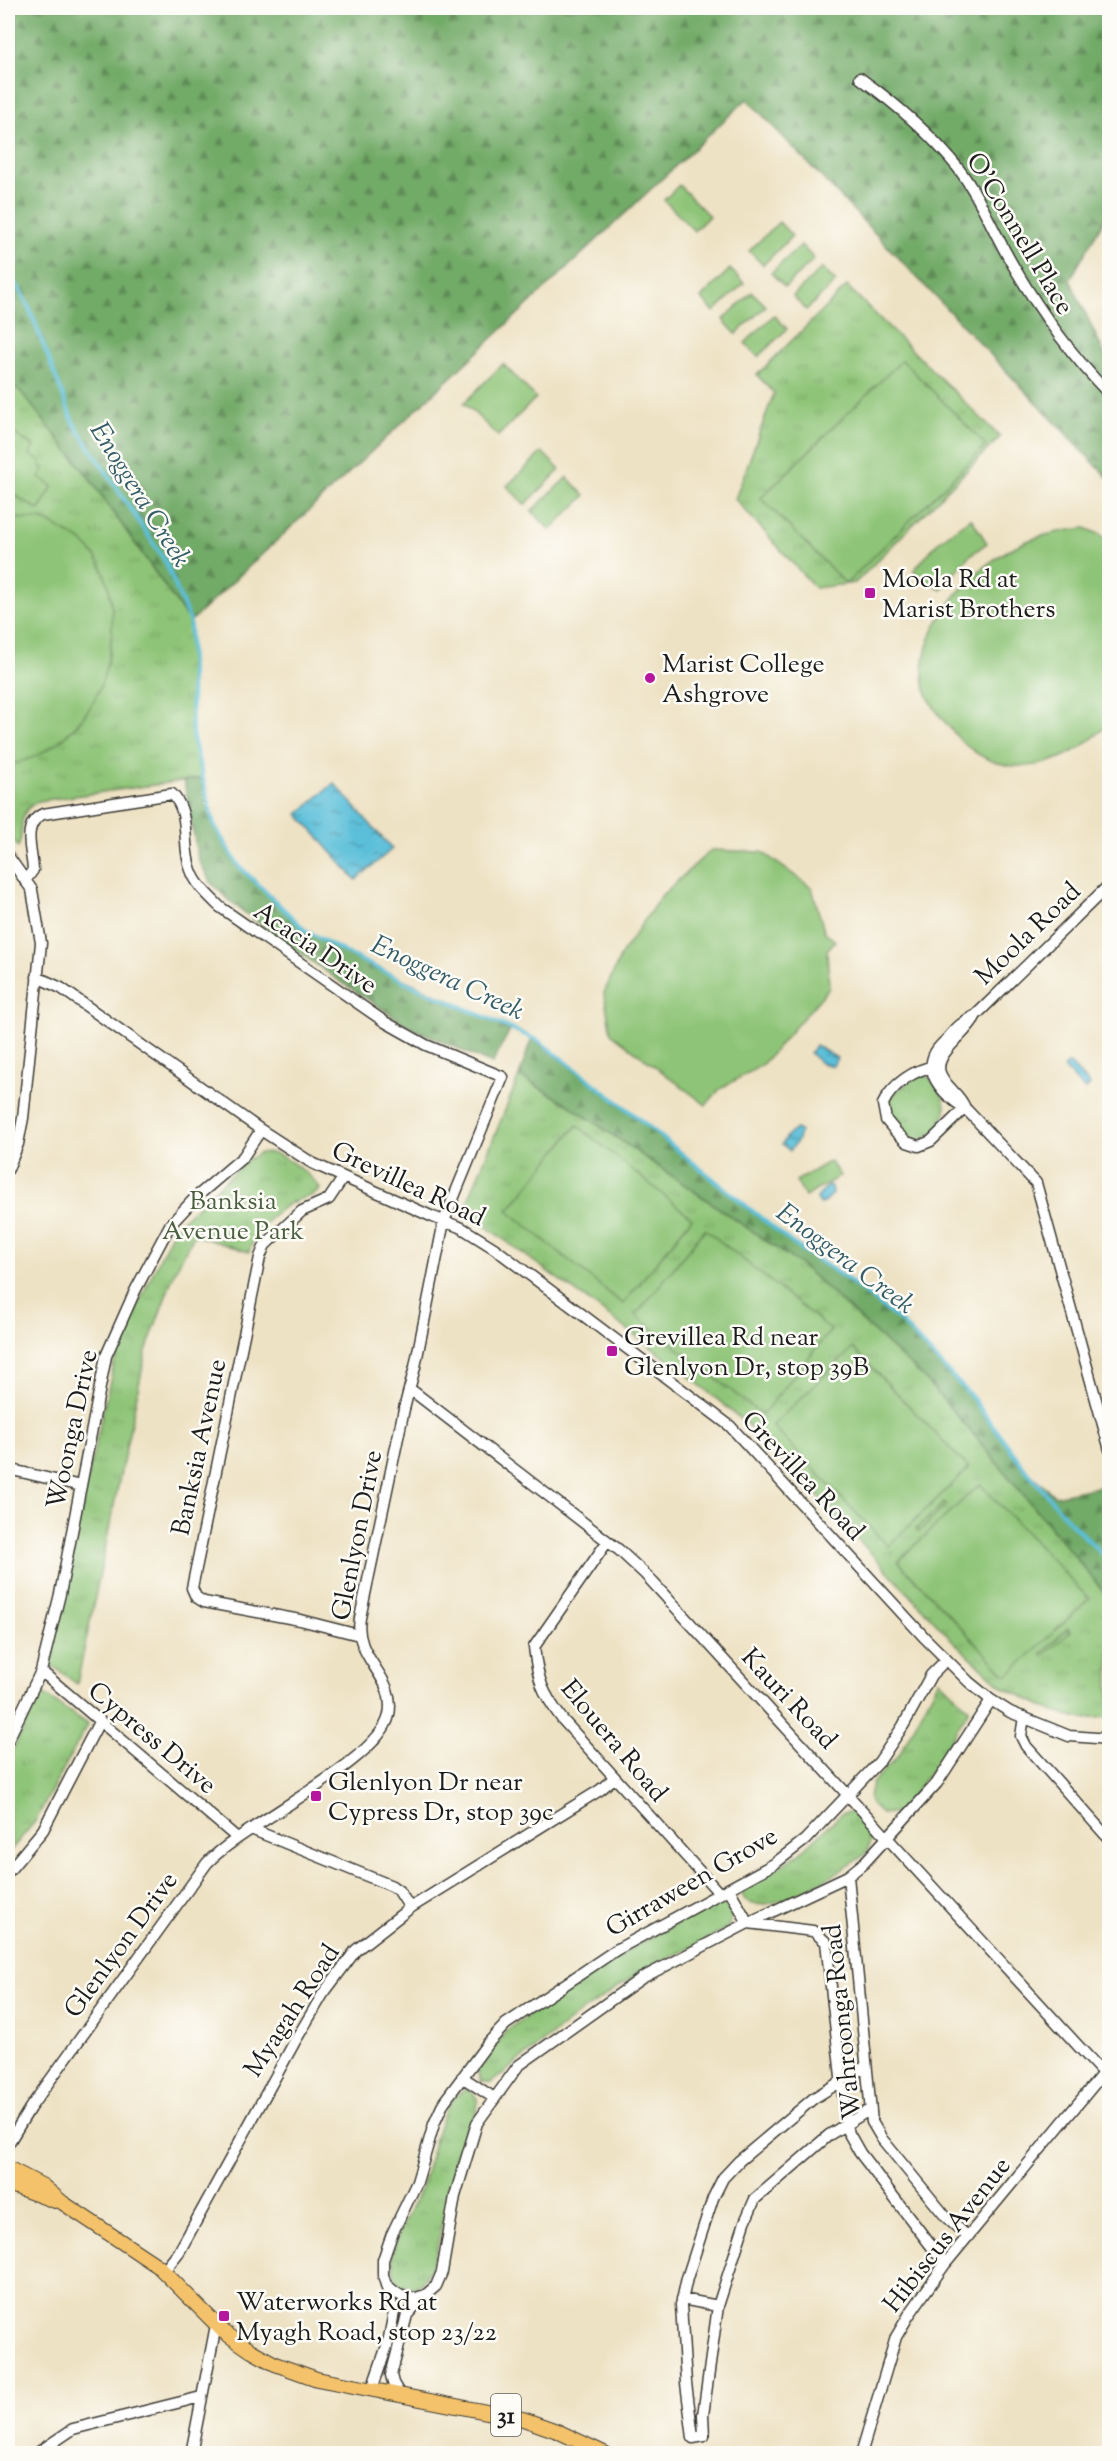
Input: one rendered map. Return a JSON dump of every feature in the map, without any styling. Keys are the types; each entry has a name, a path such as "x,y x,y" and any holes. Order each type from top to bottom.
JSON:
{"main road":[{"name":"31","path":"8,2168 34,2180 63,2203 164,2271 216,2325 250,2350 282,2367 317,2379 523,2419 579,2448 606,2454"},
{"name":"31","path":"8,2184 63,2203"}],"street":[{"name":"O'Connell Place","path":"861,78 906,113 958,169 975,192 1013,267 1045,318 1079,363 1110,395"},
{"name":"Acacia Drive","path":"26,881 33,870 28,829 36,817 76,808 172,794 182,808 190,869 200,887 220,907 385,1022 426,1045 503,1077"},
{"path":"8,856 35,898 41,943 23,1118 18,1144 8,1169"},
{"name":"Moola Road","path":"935,1066 934,1054 964,1021 976,1015 1110,884"},
{"name":"Grevillea Road","path":"37,977 62,988 261,1130 312,1163 462,1228 494,1248 657,1374 730,1426 946,1660"},
{"path":"965,1108 926,1144 912,1145 891,1126 882,1112 884,1100 900,1082 914,1073 935,1066 937,1083 951,1100 965,1108 1037,1186 1110,1450"},
{"name":"Glenlyon Drive","path":"8,2144 26,2114 197,1875 217,1852 367,1749 385,1726 390,1708 388,1691 366,1653 359,1635 368,1583 444,1221 503,1077"},
{"name":"Woonga Drive","path":"8,1740 41,1671 60,1594 106,1356 135,1291 170,1225 195,1198 243,1157 261,1130"},
{"name":"Banksia Avenue","path":"343,1178 329,1199 302,1211 264,1245 192,1588 196,1597 204,1602 300,1620 359,1635"},
{"name":"Kauri Road","path":"410,1389 607,1542 652,1581 887,1838 1106,2069"},
{"path":"8,1469 81,1486"},
{"name":"Elouera Road","path":"607,1542 534,1647 538,1680 547,1699 562,1719 614,1778 724,1892 748,1923"},
{"path":"946,1660 991,1700 1010,1712 1069,1736 1110,1739"},
{"name":"Girraween Grove","path":"400,2395 391,2376 394,2307 383,2275 382,2262 388,2243 417,2182 434,2124 444,2102 462,2077 488,2043 507,2024 616,1950 774,1864 805,1840 879,1762 932,1675 946,1660"},
{"name":"Cypress Drive","path":"41,1671 236,1837"},
{"name":"Girraween Grove","path":"372,2389 407,2315 436,2286 442,2272 455,2196 477,2123 518,2066 642,1978 748,1923 848,1876 938,1783 991,1700"},
{"path":"1024,1717 1022,1736 1026,1746 1110,1840"},
{"path":"8,1872 43,1830 100,1720"},
{"name":"Myagah Road","path":"164,2271 179,2252 260,2101 323,1994 356,1950 410,1908 600,1790 614,1778"},
{"path":"250,1829 392,1886 399,1891 410,1908"},
{"name":"Wahroonga Road","path":"848,1876 869,2110 872,2122 882,2139 946,2217 968,2237"},
{"name":"Wahroonga Road","path":"748,1923 813,1931 826,1942 846,2123 860,2153 945,2264"},
{"path":"866,2066 814,2098 723,2178 713,2198 682,2299 681,2322 687,2403 693,2438 704,2436 702,2424 705,2395 718,2306 745,2222 755,2199 846,2123 869,2110"},
{"name":"Hibiscus Avenue","path":"861,2454 896,2337 909,2315 945,2264 1106,2069"},
{"path":"462,2077 494,2098"},
{"path":"383,2275 390,2288 405,2298 417,2299 428,2293"},
{"path":"682,2299 718,2306"},
{"path":"191,2454 216,2325"},
{"path":"687,2403 699,2402 705,2395"},
{"path":"36,2454 73,2428 201,2397"}],"green space":[{"path":"8,8 1109,8 1109,211 1070,280 1109,364 1109,479 747,99 190,622 88,476 21,392 8,382"},
{"path":"679,185 709,216 694,231 664,200"},
{"path":"779,222 792,236 763,265 749,251"},
{"path":"801,245 814,259 785,287 771,273"},
{"path":"822,268 836,282 806,310 793,296"},
{"path":"730,269 744,283 714,312 701,298"},
{"path":"847,286 1000,437 855,583 815,588 735,499 774,393 757,375"},
{"path":"752,292 766,306 736,334 723,320"},
{"path":"774,315 787,329 758,357 745,343"},
{"path":"902,360 986,445 846,584 761,498"},
{"path":"503,364 536,398 498,436 464,403"},
{"path":"8,382 21,391 88,476 190,622 192,734 203,778 39,801 31,806 23,816 18,847 8,833"},
{"path":"8,430 34,446 29,454 41,462 40,466 44,468 39,477 53,486 39,510 8,491"},
{"path":"542,452 560,470 525,505 507,486"},
{"path":"567,477 585,496 550,530 532,511"},
{"path":"14,518 46,521 82,542 96,557 111,599 112,623 105,670 89,709 73,729 54,745 32,758 8,765 8,520"},
{"path":"971,518 987,543 968,557 941,590 913,571 937,543"},
{"path":"1085,528 1101,535 1109,542 1109,723 1091,740 1071,753 1050,762 1029,766 1007,765 987,759 967,746 949,727 928,696 924,684 924,662 929,640 953,598 989,564 1027,541 1041,536"},
{"path":"203,778 214,825 238,865 305,930 348,954 511,1028 492,1064 410,1027 332,976 234,905 211,883 198,859 184,781"},
{"path":"711,850 762,852 812,888 824,931 835,941 827,950 829,988 762,1065 720,1089 706,1105 611,1033 604,993 622,953 661,896"},
{"path":"532,1038 627,1109 792,1243 847,1279 901,1322 971,1396 1026,1470 1055,1496 1102,1486 1109,1505 1109,1598 975,1436 922,1376 801,1265 566,1103 519,1076"},
{"path":"926,1075 941,1094 945,1115 932,1134 915,1140 905,1135 896,1126 888,1109 894,1094 904,1085"},
{"path":"519,1076 566,1103 801,1265 922,1376 975,1436 1109,1598 1109,1717 1084,1719 1054,1712 1003,1687 952,1640 772,1447 736,1415 660,1354 464,1210"},
{"path":"577,1125 692,1218 623,1304 508,1211"},
{"name":"Banksia Avenue Park","path":"260,1153 273,1153 286,1159 307,1174 320,1189 312,1195 287,1205 273,1215 252,1244 249,1252 194,1235 175,1271 146,1351 77,1684 46,1661 115,1359 123,1336 170,1237 179,1223 247,1160"},
{"path":"830,1161 840,1176 805,1197 796,1181"},
{"path":"705,1229 831,1330 762,1415 636,1315"},
{"path":"853,1348 969,1468 888,1546 772,1426"},
{"path":"980,1484 1089,1599 1007,1676 898,1561"},
{"path":"944,1503 946,1505 919,1532 916,1529"},
{"path":"1068,1628 1071,1631 1043,1656 1041,1654"},
{"path":"939,1680 969,1709 936,1763 908,1802 897,1814 881,1813 871,1804 869,1797 872,1783 899,1755"},
{"path":"41,1693 88,1724 34,1823 8,1853 8,1759"},
{"path":"842,1813 859,1814 872,1832 868,1850 863,1856 820,1882 782,1900 765,1904 751,1903 742,1895 744,1889 799,1854"},
{"path":"716,1902 726,1906 733,1914 728,1928 633,1977 584,2010 491,2083 481,2081 476,2069 508,2029 619,1955"},
{"path":"466,2089 474,2094 478,2105 449,2192 432,2263 420,2284 412,2287 402,2285 393,2272 393,2255 398,2235 422,2185 435,2136 443,2116 454,2098"}],"water":[{"path":"334,783 392,849 356,880 298,814"},
{"path":"815,1045 837,1058 833,1066 821,1063 810,1053"},
{"path":"1069,1063 1090,1085 1085,1090 1064,1068"},
{"path":"796,1129 800,1131 798,1140 790,1151 782,1144"},
{"path":"828,1185 831,1186 832,1194 826,1202 820,1204 817,1198"}],"waterway":[{"name":"Enoggera Creek","path":"8,280 17,285 30,310 73,422 165,561 190,622 192,734 214,825 238,865 305,930 412,985 539,1041 792,1243 847,1279 901,1322 971,1396 1026,1470 1070,1522 1110,1562"}],"place":[{"name":"Moola Rd at Marist Brothers","path":"870,593"},
{"name":"Marist College Ashgrove","path":"650,678"},
{"name":"Grevillea Rd near Glenlyon Dr, stop 39B","path":"612,1351"},
{"name":"Glenlyon Dr near Cypress Dr, stop 39c","path":"316,1796"},
{"name":"Waterworks Rd at Myagh Road, stop 23/22","path":"224,2316"}]}
